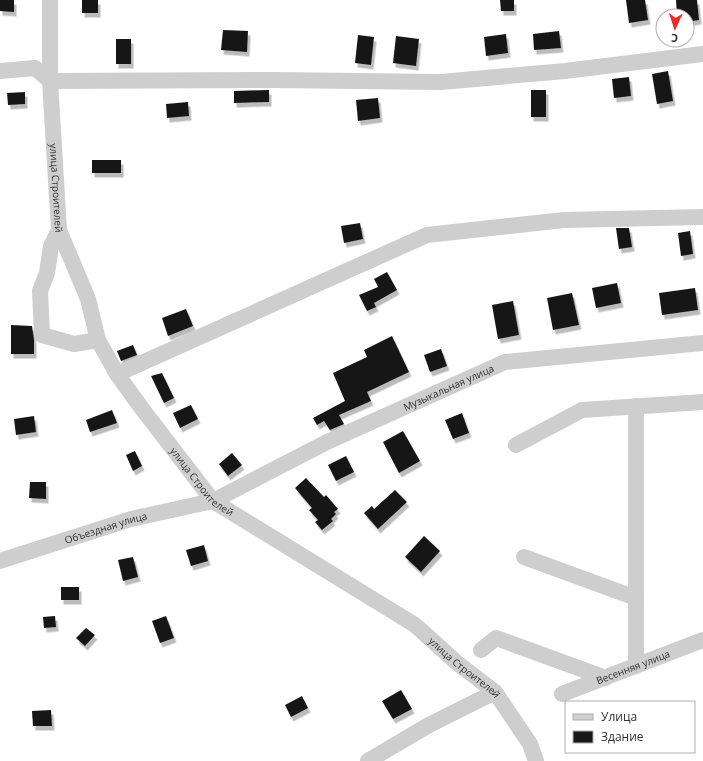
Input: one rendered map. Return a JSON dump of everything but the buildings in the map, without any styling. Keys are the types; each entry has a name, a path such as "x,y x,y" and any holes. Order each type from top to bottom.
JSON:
{"street":[{"name":"улица Строителей","path":"50,0 50,81 59,230 88,299 98,340 117,374 214,501 416,625 456,662 495,692 530,744 536,761"},
{"path":"0,71 35,68 50,81 274,80 441,82 565,71 703,54"},
{"path":"117,374 427,235 564,220 703,217"},
{"path":"59,230 51,246 47,273 40,291 42,335 74,344 98,340"},
{"name":"Музыкальная улица","path":"214,501 327,442 505,362 703,343"},
{"path":"516,445 582,410 703,402"},
{"path":"636,406 636,666"},
{"name":"Объездная улица","path":"0,561 132,519 214,501"},
{"path":"524,557 636,598"},
{"path":"481,650 496,638 606,678"},
{"name":"Весенняя улица","path":"562,694 703,640"},
{"path":"368,761 429,725 495,692"}]}
